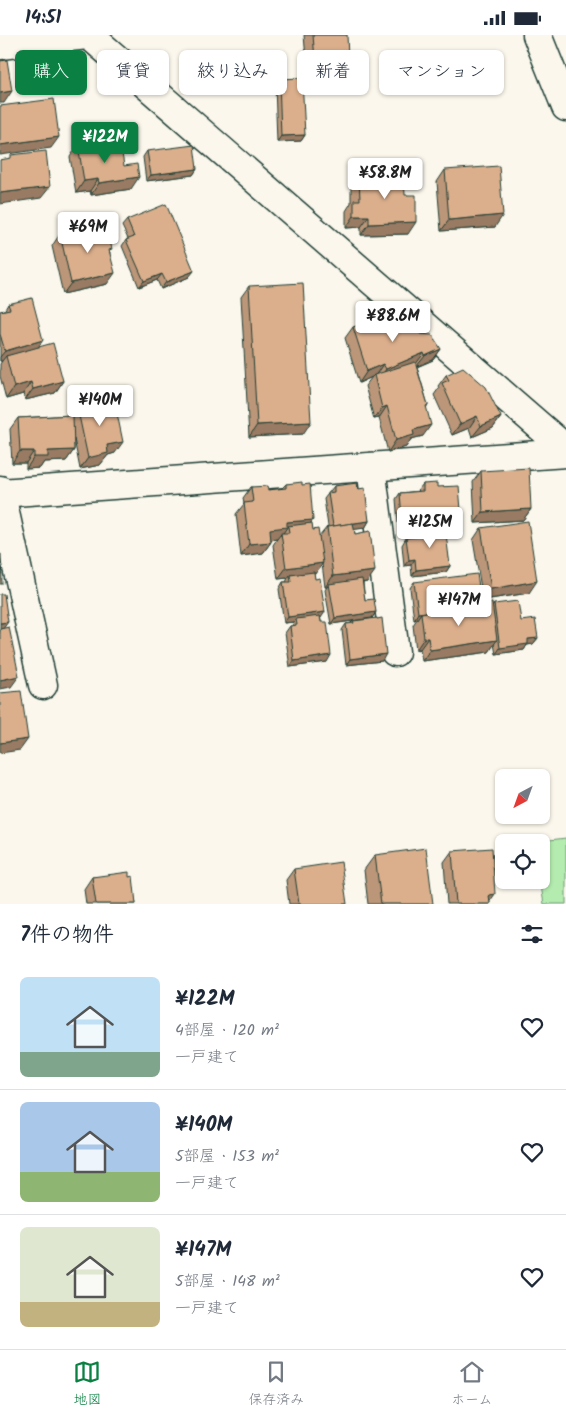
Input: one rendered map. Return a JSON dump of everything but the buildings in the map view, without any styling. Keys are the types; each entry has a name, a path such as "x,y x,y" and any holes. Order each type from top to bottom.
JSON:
{"street":[{"path":"0,45 88,35 566,451"},
{"path":"537,35 566,107"},
{"path":"43,685 0,492 371,467 566,451"},
{"path":"371,467 395,652"}],"green space":[{"path":"566,838 566,904 544,904 542,889 550,889 550,840"}]}
